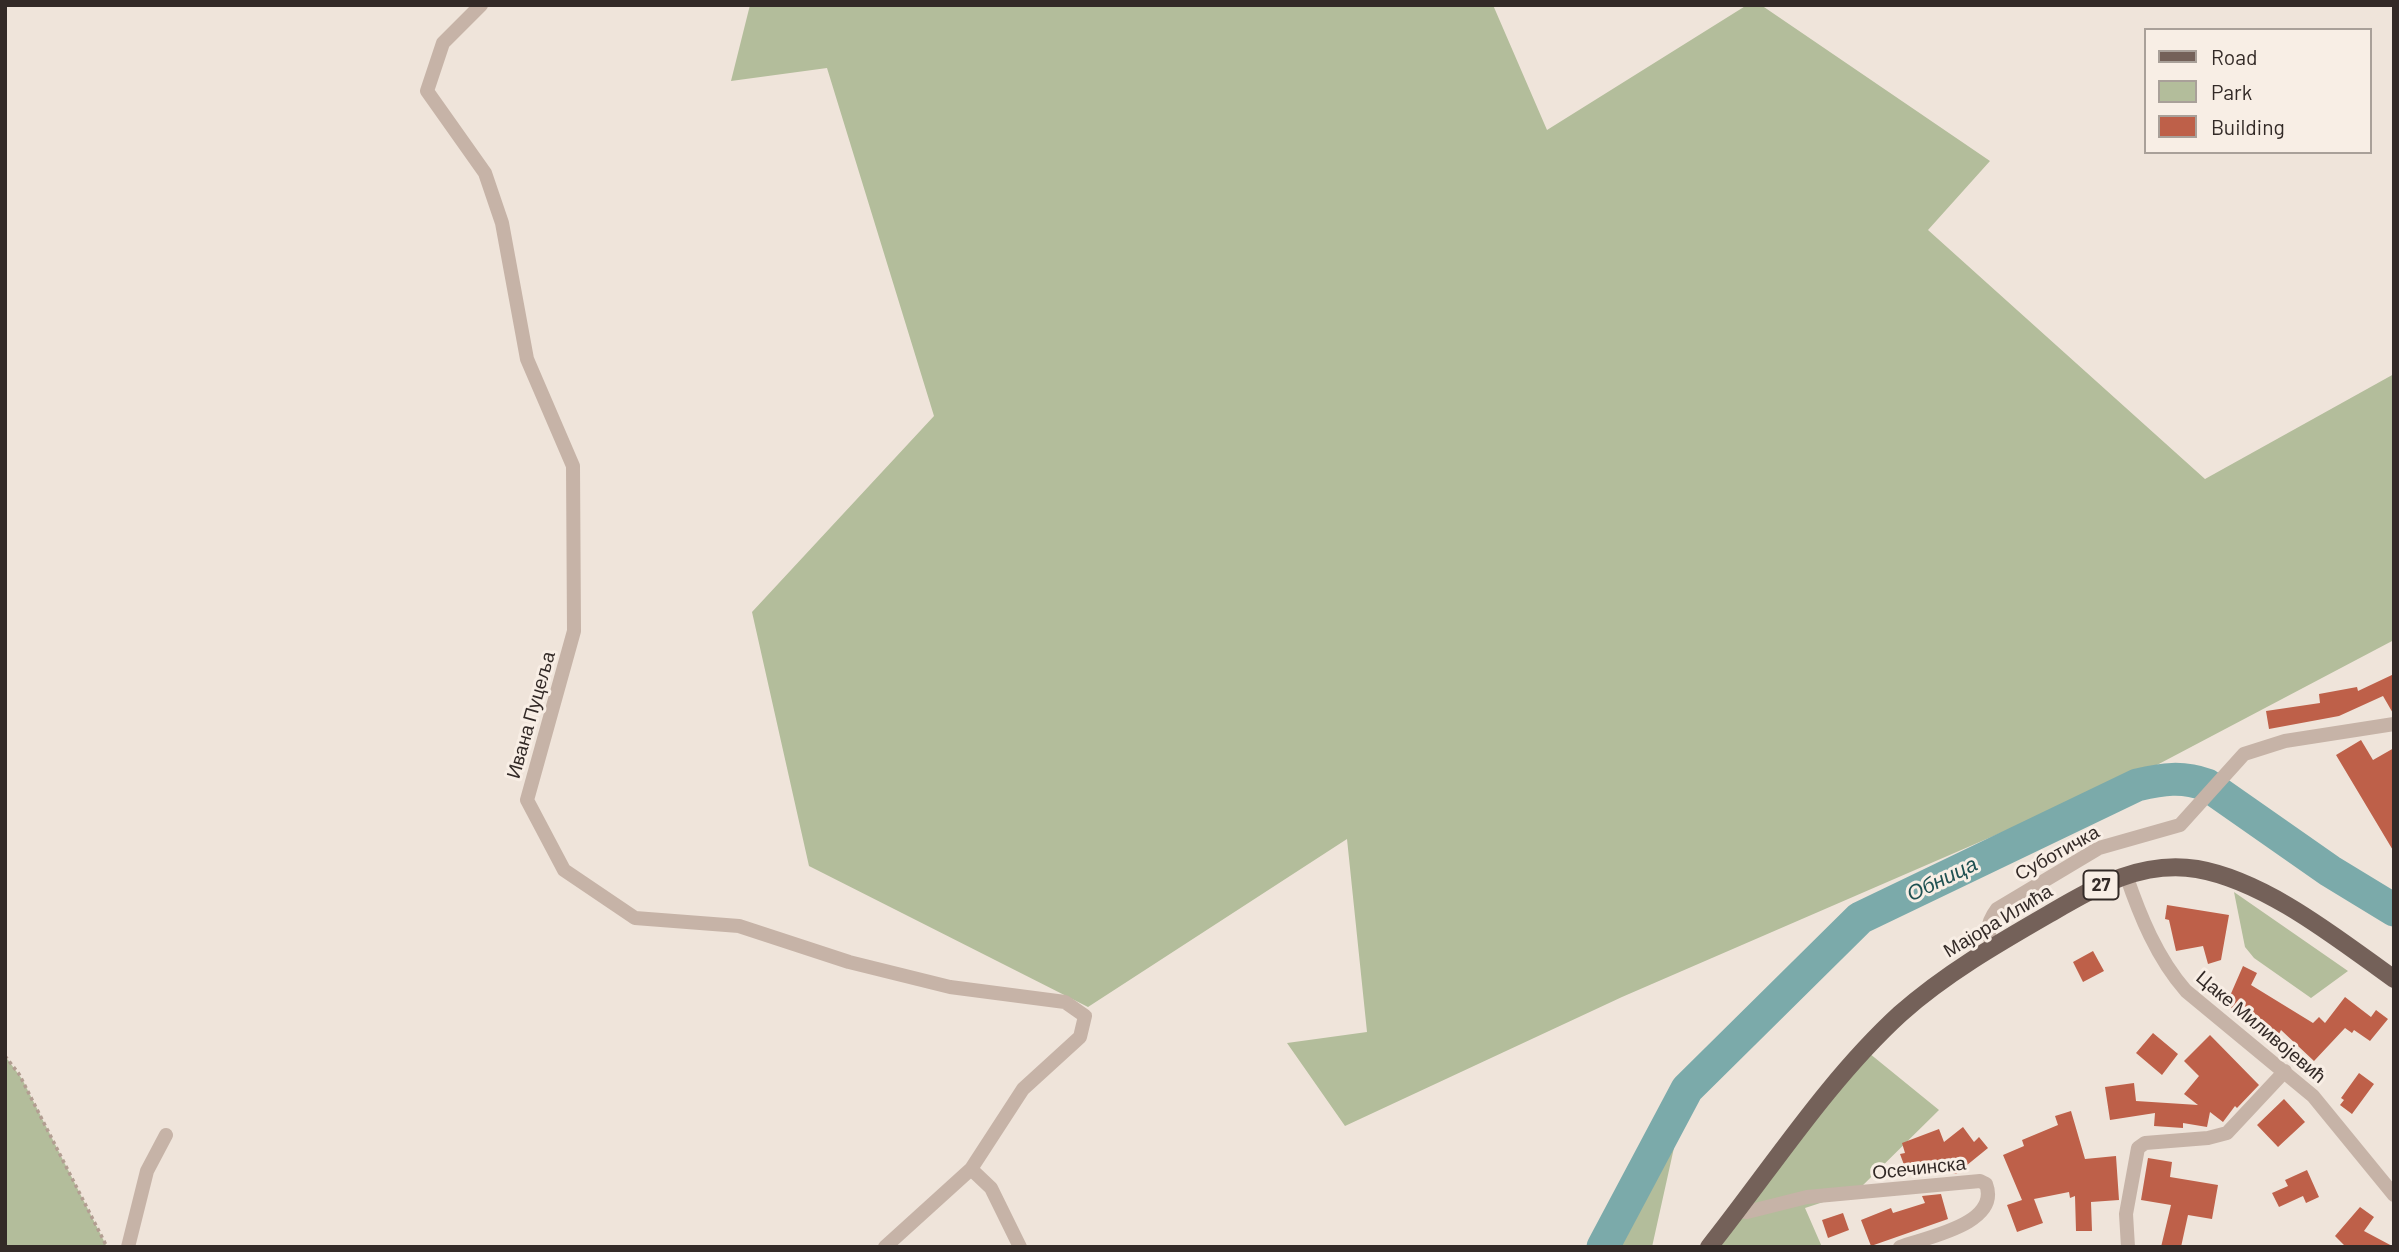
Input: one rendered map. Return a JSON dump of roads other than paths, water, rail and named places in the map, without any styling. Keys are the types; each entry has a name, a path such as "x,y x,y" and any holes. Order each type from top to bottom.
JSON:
{"main road":[{"name":"Мајора Илића","path":"1709,1247 1864,1049 1940,981 2076,898 2126,875 2165,867 2198,869 2237,880 2313,921 2394,979"}],"street":[{"name":"Ивана Пуцеља","path":"481,5 443,43 427,91 485,173 502,223 527,359 573,466 574,631 527,800 564,870 635,918 739,926 849,962 950,987 1065,1002 1084,1016 1080,1037 1023,1089 971,1169 885,1247"},
{"name":"Суботичка","path":"1995,946 1990,939 1989,923 1997,909 2084,855 2116,842 2171,829 2190,816 2244,754 2268,745 2394,724"},
{"name":"Цаке Миливојевић","path":"2126,875 2150,936 2169,972 2194,998 2285,1071 2321,1104 2394,1195"},
{"path":"2128,1247 2126,1214 2138,1148 2145,1143 2208,1138 2227,1133 2285,1071"},
{"path":"128,1247 147,1171 166,1135"},
{"path":"971,1169 991,1188 1020,1247"},
{"name":"Осечинска","path":"1736,1211 1747,1212 1807,1197 1980,1181 1986,1184 1987,1202 1983,1213 1973,1220 1900,1247"}],"waterway":[{"name":"Обница","path":"1603,1247 1687,1089 1860,918 2137,785 2172,779 2207,785 2330,871 2394,910"}]}
